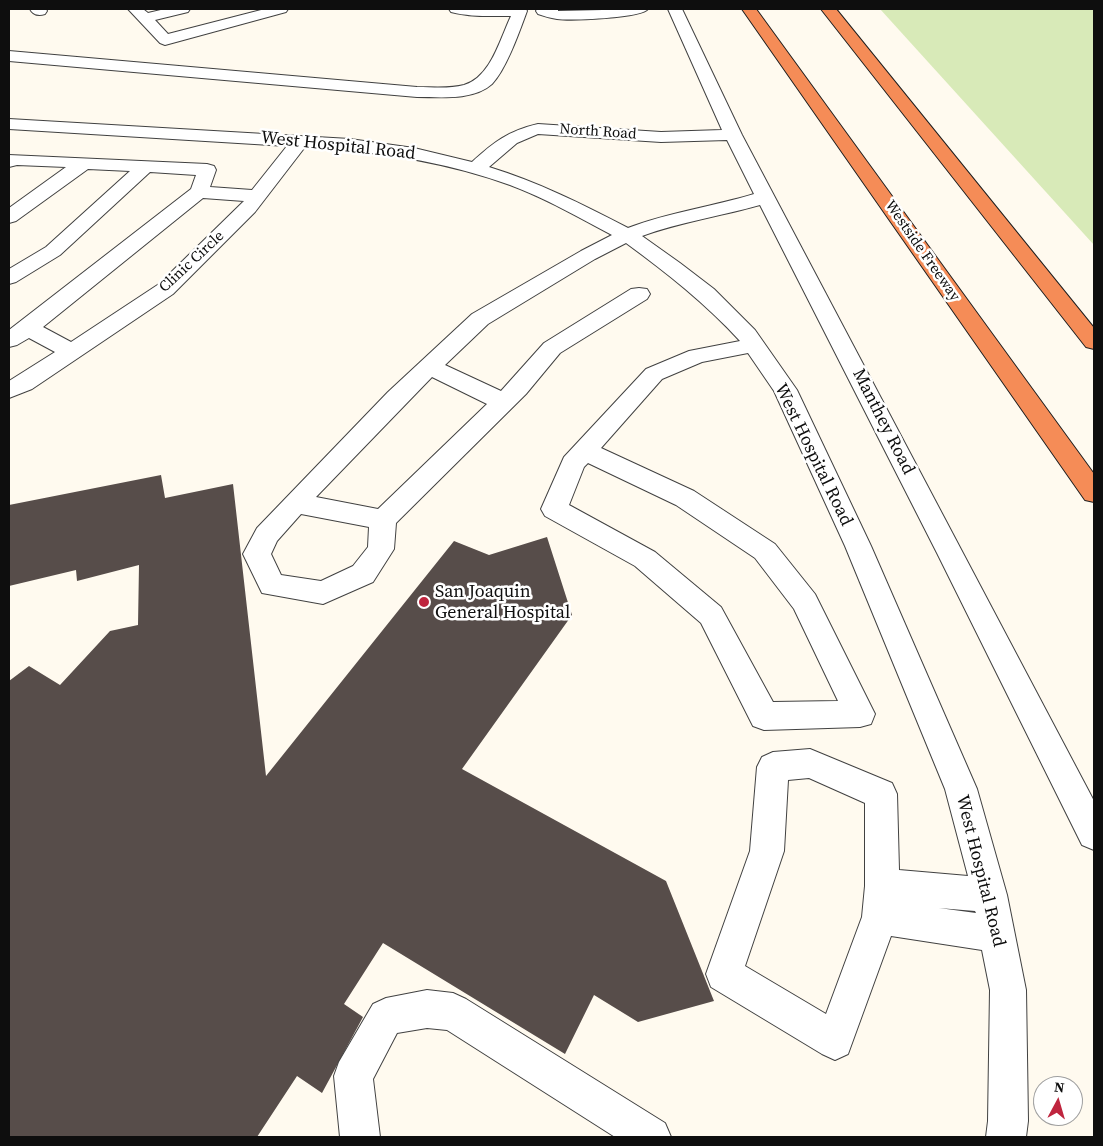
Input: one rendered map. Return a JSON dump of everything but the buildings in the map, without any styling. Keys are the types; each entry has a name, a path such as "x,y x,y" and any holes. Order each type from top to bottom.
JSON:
{"highway":[{"name":"Westside Freeway","path":"749,9 1094,494"},
{"path":"828,9 1094,342"}],"street":[{"path":"140,14 183,9"},
{"path":"140,14 165,40 281,9"},
{"path":"456,9 480,12 547,10 558,15 632,12 641,9"},
{"name":"Manthey Road","path":"675,9 733,135 1094,834"},
{"path":"9,56 418,92 452,93 468,89 487,80 521,10"},
{"name":"West Hospital Road","path":"9,124 350,144 414,153 476,169 516,181 558,199 627,235 674,267 706,294 747,335 784,390 865,564 961,789 981,856 1008,990 1008,1121 1006,1137"},
{"name":"North Road","path":"476,169 513,136 538,129 660,137 733,135"},
{"name":"Clinic Circle","path":"9,390 24,384 166,289 248,208 301,140"},
{"path":"9,162 13,159 207,170 199,192 28,328 9,340"},
{"path":"9,217 84,163"},
{"path":"9,278 53,251 145,167"},
{"path":"199,192 257,196"},
{"path":"639,294 552,348 503,402 383,520 381,549 363,574 323,594 272,585 257,554 266,535 396,398 480,319 588,255 627,235 664,221 725,209 766,197"},
{"path":"28,328 72,352"},
{"path":"584,451 684,498 764,551 805,602 860,714 764,716 711,615 645,559 554,510 572,463 654,374 698,356 754,344"},
{"path":"429,367 503,402"},
{"path":"295,503 383,520"},
{"path":"810,763 881,794 881,901 834,1041 724,974 767,851 772,767 810,763"},
{"path":"881,901 990,895"},
{"path":"881,901 996,934"},
{"path":"360,1137 353,1076 386,1017 428,1009 453,1012 651,1137"}],"green space":[{"path":"880,9 1094,9 1094,245"}],"place":[{"name":"San Joaquin General Hospital","path":"424,602"}]}
